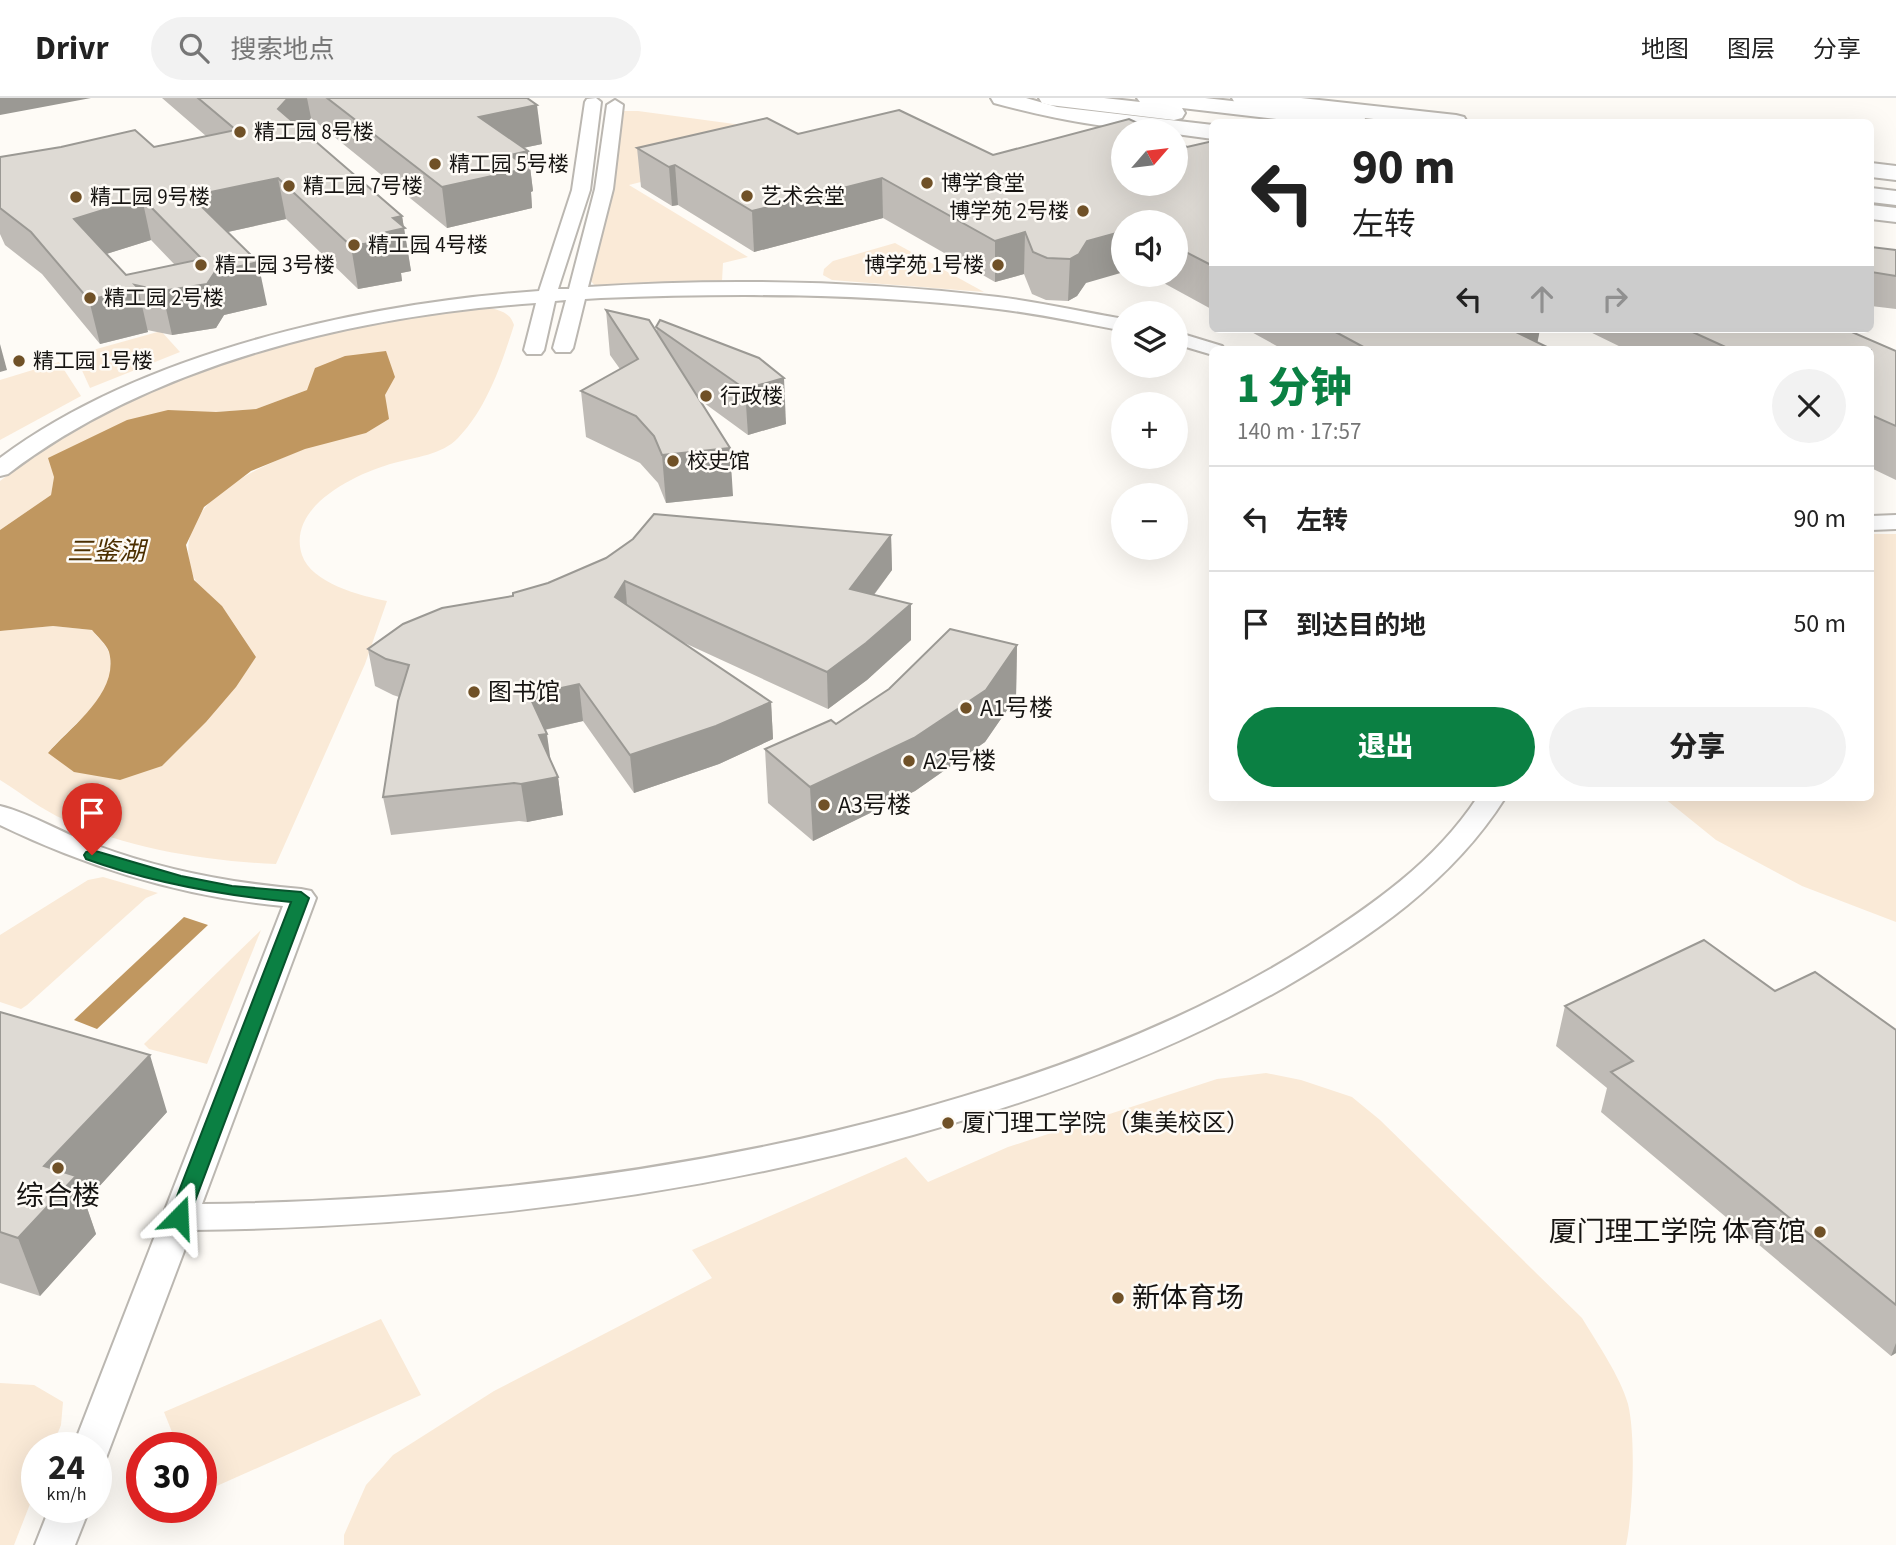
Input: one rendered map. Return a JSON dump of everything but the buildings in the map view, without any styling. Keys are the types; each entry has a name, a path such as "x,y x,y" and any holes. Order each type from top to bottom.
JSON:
{"main road":[{"path":"1002,98 1055,113 1209,132"},
{"path":"1051,98 1232,119"},
{"path":"1148,98 1330,119"},
{"path":"1243,98 1429,119"},
{"path":"1874,170 1896,173"},
{"path":"1874,183 1896,186"},
{"path":"1874,195 1896,198"},
{"path":"1874,212 1896,215"}],"street":[{"path":"534,350 547,295 581,190 593,102"},
{"path":"563,348 604,189 615,105"},
{"path":"6,460 130,393 265,343 397,314 547,295 684,289 882,293 1001,303 1111,323"},
{"path":"1188,342 1209,348"},
{"path":"1874,523 1896,522"},
{"path":"179,1217 259,1217 389,1210 607,1188 755,1164 890,1131 994,1099 1104,1061 1201,1018 1272,982 1404,895 1450,850 1490,801"},
{"path":"0,814 76,849 121,866 232,891 301,898 98,1432"},
{"path":"55,1545 63,1523"}],"shaded area":[{"path":"622,111 824,136 629,185 748,257 723,263 722,281 597,288 590,280"},
{"path":"895,243 984,292 832,280 823,275 824,269 833,261"},
{"path":"490,308 505,313 514,325 499,370 485,399 458,438 436,452 379,468 344,484 328,494 304,521 300,537 302,555 315,573 338,587 387,601 365,664 276,864 169,852 116,839 56,816 0,780 0,631 53,626 92,630 108,650 111,669 101,696 48,753 162,766 224,700 256,657 223,608 194,578 188,553 192,530 202,511 219,494 261,468 304,449 307,390 256,409 216,412 54,477 51,495 0,530 0,481 52,445 109,412 169,384 232,361 297,341 362,326"},
{"path":"161,331 180,352 90,388 75,355"},
{"path":"59,362 81,396 0,440 0,380"},
{"path":"1874,534 1896,534 1896,922 1802,886 1716,840 1668,801 1874,801"},
{"path":"103,877 158,893 146,898 27,1005 21,1009 0,1002 0,935 88,880"},
{"path":"261,930 207,1064 149,1049 144,1044"},
{"name":"新体育场","path":"1266,1073 1301,1080 1352,1097 1380,1120 1582,1318 1614,1371 1628,1404 1633,1475 1626,1545 344,1545 344,1535 366,1485 393,1455 494,1391 712,1278 692,1250 906,1157 928,1182 1008,1147 1217,1079"},
{"path":"381,1319 421,1395 217,1486 217,1432 172,1432 164,1412"},
{"path":"0,1383 34,1385 63,1402 61,1425 58,1432 21,1432 23,1523 14,1545 0,1545"}],"water":[{"name":"三鉴湖","path":"386,351 395,377 385,395 389,419 366,433 305,449 251,471 204,507 186,545 194,580 222,606 256,657 236,687 162,766 120,780 74,772 48,753 91,708 107,681 110,667 108,649 92,630 53,626 0,631 0,530 51,495 54,477 48,458 127,420 168,410 216,412 256,409 307,390 315,368 345,356"},
{"path":"184,917 208,925 97,1029 74,1020"}],"place":[{"name":"精工园 8号楼","path":"240,132"},
{"name":"精工园 5号楼","path":"435,164"},
{"name":"博学食堂","path":"927,183"},
{"name":"精工园 7号楼","path":"289,186"},
{"name":"艺术会堂","path":"747,196"},
{"name":"精工园 9号楼","path":"76,197"},
{"name":"博学苑 2号楼","path":"1083,211"},
{"name":"精工园 4号楼","path":"354,245"},
{"name":"精工园 3号楼","path":"201,265"},
{"name":"博学苑 1号楼","path":"998,265"},
{"name":"精工园 2号楼","path":"90,298"},
{"name":"精工园 1号楼","path":"19,361"},
{"name":"行政楼","path":"706,396"},
{"name":"校史馆","path":"673,461"},
{"name":"图书馆","path":"474,692"},
{"name":"A1号楼","path":"966,708"},
{"name":"A2号楼","path":"909,761"},
{"name":"A3号楼","path":"824,805"},
{"name":"厦门理工学院（集美校区）","path":"948,1123"},
{"name":"综合楼","path":"58,1168"},
{"name":"厦门理工学院 体育馆","path":"1820,1232"},
{"name":"新体育场","path":"1118,1298"}],"route":[{"path":"92,855 121,866 181,881 232,891 301,898 179,1217"}]}
